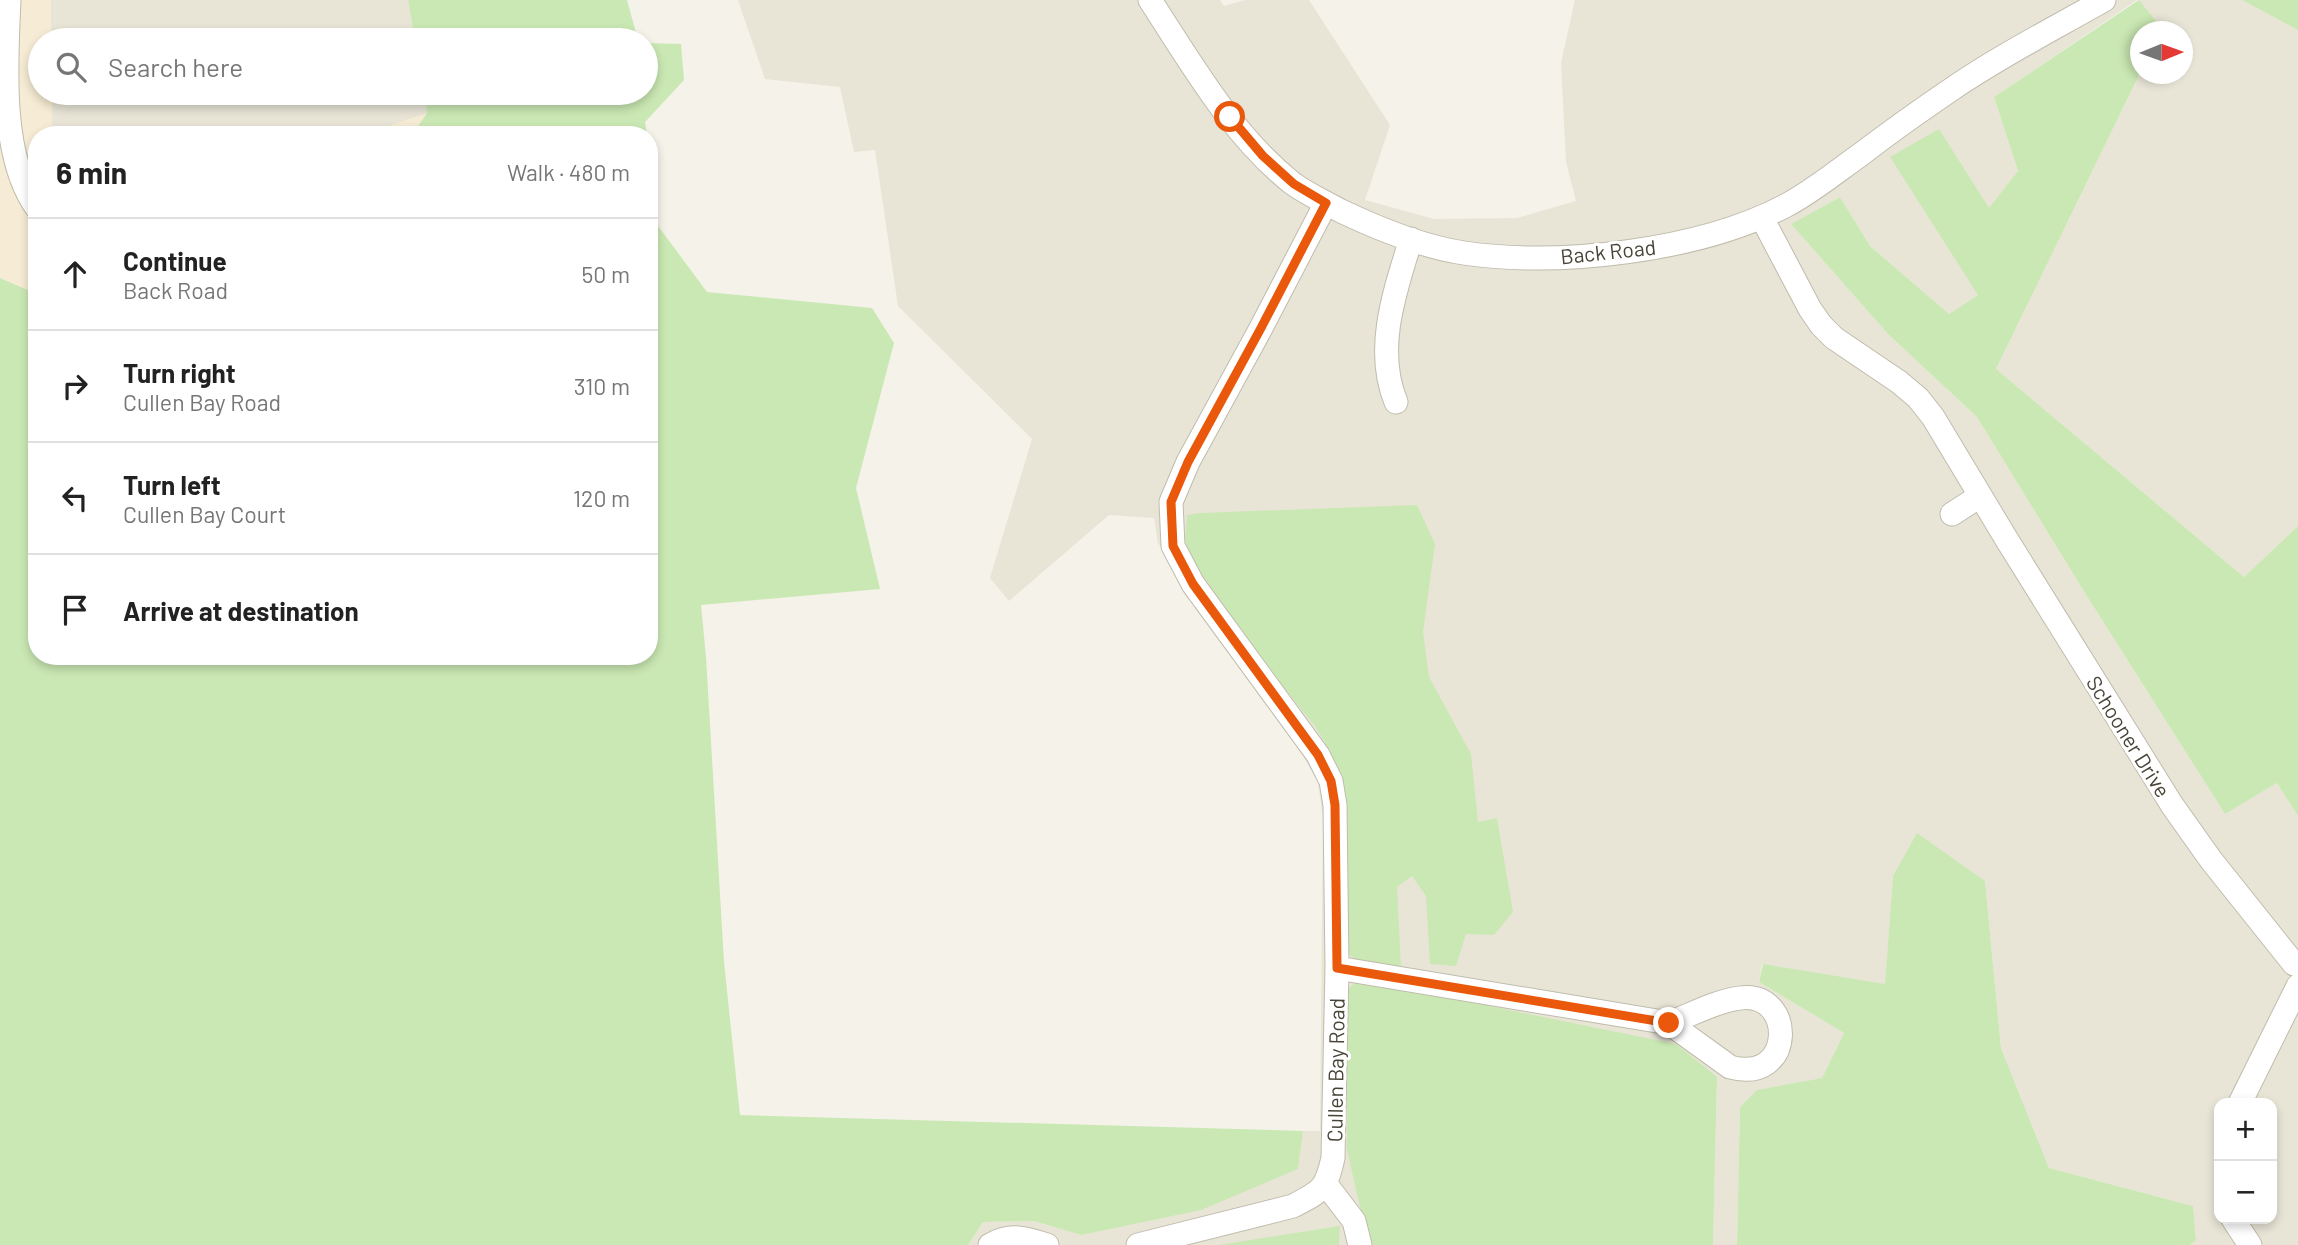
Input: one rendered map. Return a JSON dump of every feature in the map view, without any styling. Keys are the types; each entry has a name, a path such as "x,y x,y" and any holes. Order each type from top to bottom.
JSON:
{"street":[{"path":"9,0 3,78 4,116 10,159 17,180 28,198"},
{"name":"Back Road","path":"1150,0 1230,117 1263,156 1294,184 1367,223 1411,239 1464,253 1549,257 1596,255 1679,243 1762,218 1817,186 1956,86 2104,0"},
{"name":"Cullen Bay Road","path":"1325,1183 1328,1181 1333,1148 1337,968 1335,805 1331,781 1318,755 1193,584 1173,546 1171,502 1188,462 1326,203"},
{"name":"Schooner Drive","path":"1762,218 1821,325 1834,338 1899,382 1918,398 1933,417 2172,804 2211,860 2297,970 2242,1098"},
{"path":"1396,402 1389,385 1386,349 1397,283 1411,239"},
{"path":"1952,514 1980,496"},
{"path":"1337,968 1669,1023"},
{"path":"1138,1245 1293,1206 1313,1195 1325,1183 1354,1221 1360,1245"},
{"path":"2236,1224 2250,1245"},
{"path":"990,1245 1012,1237 1046,1245"}],"shaded area":[{"path":"0,0 51,0 51,28 28,28 28,105 52,105 52,126 28,126 28,290 0,278"},
{"path":"51,0 408,0 413,28 51,28"},
{"path":"738,0 1220,0 1224,6 1245,0 1309,0 1390,125 1365,200 1434,219 1517,218 1576,201 1566,162 1561,63 1575,0 2137,0 1994,97 2018,171 1989,209 1939,130 1978,295 1949,314 1870,246 1840,197 1791,224 1888,334 1977,417 2225,814 2277,783 2298,816 2298,1245 2190,1245 2196,1239 2193,1206 2049,1168 2001,1048 1985,881 1893,876 1885,985 1762,964 1759,982 1844,1033 1822,1078 1758,1090 1740,1107 1737,1245 1713,1245 1717,1077 1489,1006 1484,1001 1360,1207 1365,1245 968,1245 983,1222 1034,1221 1081,1235 1298,1169 1303,1131 1320,1131 1323,818 1318,783 1297,745 1158,543 1154,518 1109,515 1009,601 990,578 1032,439 898,306 875,150 854,152 840,87 765,79"},
{"path":"2139,0 2242,0 2298,30 2298,526 2244,577 1996,369 2135,84 2193,84 2193,21 2156,21"},
{"path":"52,105 426,105 427,113 390,126 52,126"},
{"path":"427,113 418,126 390,126"}],"green space":[{"path":"408,0 627,0 635,28 413,28"},
{"path":"2139,0 2156,21 2130,21 2130,84 2135,84 1996,369 2244,577 2298,526 2298,816 2277,783 2225,814 1977,417 1888,334 1791,224 1840,197 1870,246 1949,314 1978,295 1890,157 1939,129 1989,208 2018,171 1994,97"},
{"path":"2242,0 2298,0 2298,30"},
{"path":"658,43 681,44 684,80 645,122 646,126 418,126 427,113 426,105 658,105"},
{"path":"658,226 707,292 872,308 894,343 856,488 880,589 701,605 724,962 740,1115 1303,1131 1298,1169 1201,1210 1081,1235 1034,1221 983,1222 968,1245 0,1245 0,278 28,290 28,665 658,665"},
{"path":"1417,505 1435,544 1423,632 1429,677 1471,754 1478,822 1497,818 1513,912 1494,935 1466,934 1456,966 1430,964 1426,896 1412,876 1397,887 1401,968 1356,961 1347,952 1338,773 1325,742 1314,725 1259,657 1192,560 1185,540 1187,515 1200,513"},
{"path":"1917,833 1985,881 2001,1048 2049,1168 2193,1206 2196,1240 2190,1245 1737,1245 1740,1107 1757,1090 1822,1078 1844,1033 1759,982 1763,964 1885,984 1893,876"},
{"path":"1357,981 1484,1001 1489,1006 1676,1044 1717,1077 1713,1245 1365,1245 1360,1207 1347,1150 1346,991"},
{"path":"1339,1226 1339,1245 1219,1245"}],"route":[{"path":"1230,117 1263,156 1294,184 1326,203 1188,462 1171,502 1173,546 1193,584 1318,755 1331,781 1335,805 1337,968 1669,1023"}]}
